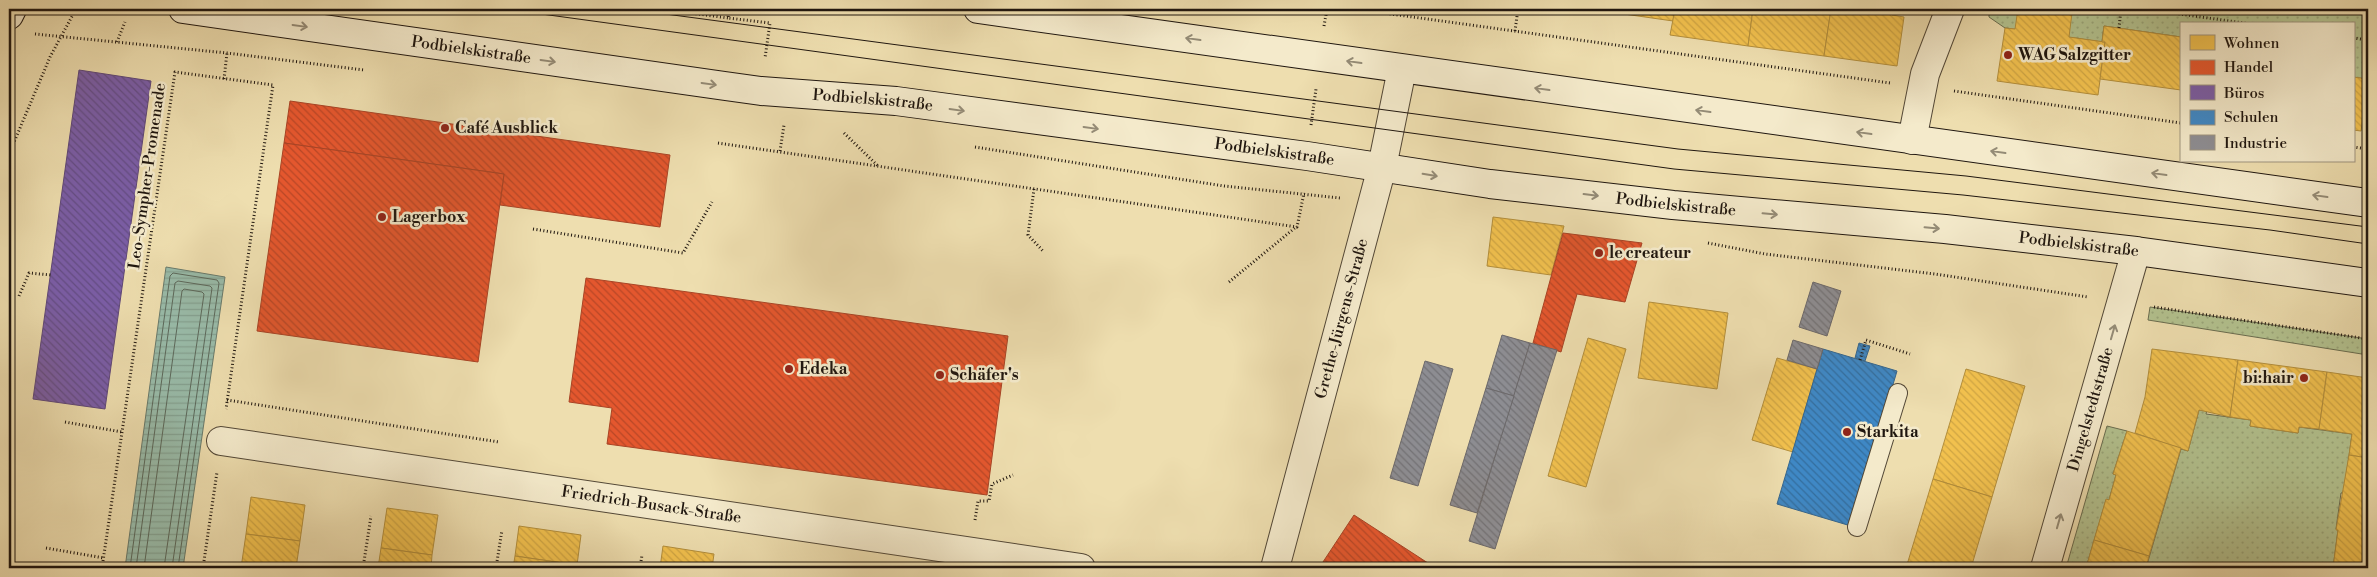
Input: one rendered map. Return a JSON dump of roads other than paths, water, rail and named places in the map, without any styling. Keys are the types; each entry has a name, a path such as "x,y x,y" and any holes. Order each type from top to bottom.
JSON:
{"main road":[{"path":"9,15 12,9"},
{"name":"Podbielskistraße","path":"183,9 761,91 896,101 1307,156 1490,184 1673,205 1944,229 2136,251 2368,283"},
{"path":"978,9 2368,203"},
{"path":"1912,140 1925,74 1950,9"},
{"name":"Grethe-Jürgens-Straße","path":"1275,568 1382,167 1402,69"},
{"name":"Dingelstedtstraße","path":"2045,568 2136,251"},
{"name":"Friedrich-Busack-Straße","path":"221,441 1081,568"}],"lane":[{"path":"1857,527 1898,393"}],"water":[{"path":"166,267 225,277 183,568 125,568"}],"tram line":[{"path":"505,9 1674,169 1963,195 2270,230 2368,244"},
{"path":"628,9 1678,149 1966,176 2368,227"}],"place":[{"name":"WAG Salzgitter","path":"2008,55"},
{"name":"Café Ausblick","path":"445,128"},
{"name":"Lagerbox","path":"382,217"},
{"name":"le createur","path":"1599,253"},
{"name":"Edeka","path":"789,369"},
{"name":"Schäfer's","path":"940,375"},
{"name":"bi:hair","path":"2304,378"},
{"name":"Starkita","path":"1847,432"}]}
